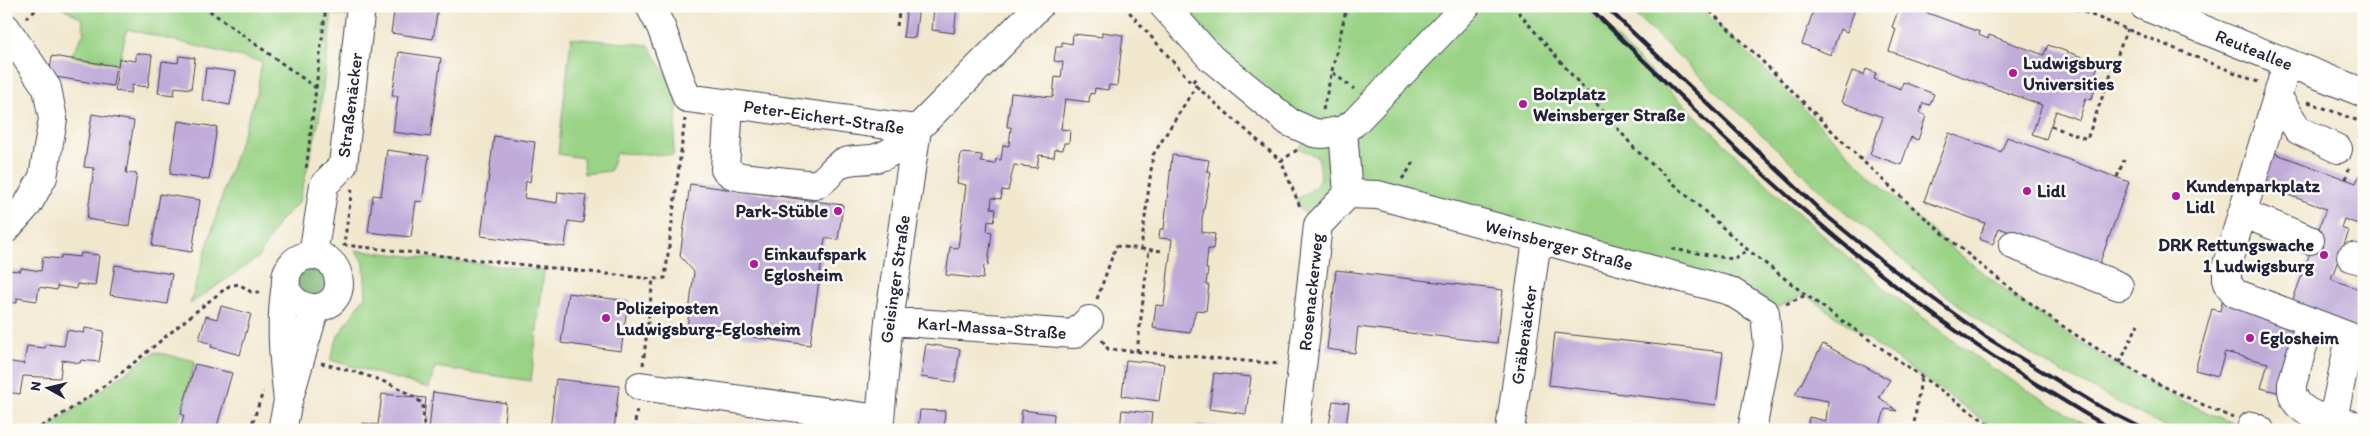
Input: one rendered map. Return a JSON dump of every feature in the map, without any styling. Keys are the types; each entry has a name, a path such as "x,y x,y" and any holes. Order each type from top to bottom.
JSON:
{"street":[{"name":"Straßenäcker","path":"313,255 324,185 343,165 361,6"},
{"path":"650,6 661,27 687,98"},
{"name":"Peter-Eichert-Straße","path":"687,98 917,129 1039,6"},
{"path":"1164,6 1211,58 1289,122 1314,133 1343,130 1354,123 1466,6"},
{"name":"Reuteallee","path":"2144,6 2172,11 2288,64 2364,93"},
{"path":"6,28 47,88 53,119 43,177 28,204 6,229"},
{"path":"2288,64 2242,213 2226,273 2229,288 2234,293 2357,340 2333,419"},
{"path":"2279,94 2298,130 2338,149"},
{"path":"729,104 725,169 741,178 815,185 826,180 834,168 844,162 876,158 892,153 917,129"},
{"name":"Geisinger Straße","path":"879,424 889,321 917,129"},
{"path":"1343,130 1348,194"},
{"name":"Rosenackerweg","path":"1295,430 1318,224 1348,194"},
{"name":"Weinsberger Straße","path":"1348,194 1378,195 1730,291 1765,313 1768,346 1752,430"},
{"path":"2242,213 2310,240"},
{"name":"Gräbenäcker","path":"1510,430 1538,240"},
{"path":"2013,246 2119,286"},
{"path":"286,289 290,298 298,306 308,309 315,308 328,304 335,296 339,286 338,275 334,266 326,258 313,255 296,260 289,268 285,278 286,289 282,329 288,401"},
{"path":"282,430 288,401 315,308"},
{"name":"Karl-Massa-Straße","path":"889,321 1074,334 1090,320"},
{"path":"2310,322 2292,392 2297,403 2305,411 2364,427"},
{"path":"640,386 879,424"}],"path":[{"path":"203,6 316,88"},
{"path":"305,176 326,6"},
{"path":"897,26 900,6"},
{"path":"1124,6 1192,83 1282,161 1301,210 1318,224"},
{"path":"1282,161 1314,133 1321,118 1348,6"},
{"path":"1512,6 1652,166 1748,250 1806,295 1921,378 1998,430"},
{"path":"1704,6 1906,201 1978,262 2049,315 2120,363 2172,391 2256,428"},
{"path":"2070,6 2279,94 2364,123"},
{"path":"2051,126 2087,139 2127,29"},
{"path":"1192,83 1211,58"},
{"path":"1141,249 1153,156 1196,86"},
{"path":"343,165 353,166 352,194 344,245 652,279 664,278 687,98"},
{"path":"2117,177 2124,160"},
{"path":"1163,251 1116,246 1090,320 1108,349 1303,367"},
{"path":"1137,352 1150,250"},
{"path":"634,430 652,279"},
{"path":"34,430 56,419 106,385 229,286 239,284 255,293 286,289"},
{"path":"2120,363 2138,324"},
{"path":"321,363 377,379 407,391 423,404 424,430"},
{"path":"1913,430 1921,378"}],"green space":[{"path":"60,6 328,6 360,12 360,18 332,14 319,120 299,202 278,223 259,257 190,304 226,183 257,93 262,62 127,29 119,64 71,56 84,33 82,19"},
{"path":"1164,6 1513,6 1514,8 1514,6 1584,6 1773,190 1872,277 1976,357 2096,430 1997,430 1806,295 1765,313 1377,195 1318,225 1301,210 1296,199 1314,188 1320,178 1318,157 1298,148 1314,133"},
{"path":"1626,6 1698,6 1901,204 1996,283 2063,331 2133,374 2179,399 2248,430 2170,430 2052,367 1994,331 1942,292 1833,202"},
{"path":"571,38 649,45 678,96 673,155 616,153 610,171 584,174 583,158 558,154"},
{"path":"355,250 544,271 531,381 435,367 429,388 330,360 338,336 366,295 364,263"},
{"path":"296,260 338,275 308,309 289,268"},
{"path":"155,352 195,361 176,430 45,430"}],"building":[{"path":"395,6 438,7 433,39 391,33"},
{"path":"733,6 751,6 750,10"},
{"path":"907,6 919,6 915,38 903,37"},
{"path":"934,6 957,6 954,33 932,30"},
{"path":"1815,6 1856,6 1847,32 1840,29 1831,55 1802,44"},
{"path":"1900,6 1908,6 1980,32 1979,35 1988,39 1989,35 2044,55 2048,45 2099,63 2095,74 2100,75 2091,100 2086,98 2079,120 2056,111 2046,139 2032,134 2042,105 1889,51 1896,29 1892,27"},
{"path":"1102,32 1123,35 1117,86 1109,85 1108,90 1095,88 1094,94 1090,93 1089,102 1065,99 1061,129 1070,130 1069,143 1064,143 1063,150 1055,149 1054,157 1039,155 1037,168 1014,165 1008,191 1002,190 1001,199 992,198 991,208 996,209 994,222 988,221 987,231 992,232 988,266 984,265 983,279 946,275 950,247 958,248 966,185 957,183 961,153 982,155 981,162 995,164 996,159 1001,160 1003,145 1009,146 1011,127 1007,127 1011,93 1053,97 1055,77 1061,78 1063,62 1054,61 1056,47 1062,47 1062,42 1072,44 1073,34 1102,37"},
{"path":"399,52 441,58 430,137 393,132 398,96 392,96"},
{"path":"136,53 152,55 148,87 132,85 131,93 115,91 119,59 136,61"},
{"path":"52,56 116,66 113,86 49,76"},
{"path":"179,56 195,58 191,89 175,87 174,95 158,93 162,61 178,63"},
{"path":"206,68 236,72 230,105 202,100"},
{"path":"1866,69 1876,73 1874,79 1901,89 1903,82 1934,94 1930,105 1923,103 1920,113 1926,116 1918,140 1911,137 1901,165 1870,154 1883,117 1841,102 1852,71 1864,75"},
{"path":"92,114 134,121 126,173 137,174 129,226 87,219 94,168 84,167"},
{"path":"178,121 217,127 209,180 170,174"},
{"name":"Lidl","path":"1949,133 2001,152 2007,137 2129,182 2099,265 1999,228 1993,244 1979,239 1985,223 1924,201"},
{"path":"494,136 535,142 530,182 526,181 524,198 557,203 558,192 586,195 583,223 568,221 565,247 481,236"},
{"path":"387,150 429,156 422,202 416,201 411,237 368,232 373,195 381,196"},
{"name":"DRK Rettungswache 1 Ludwigsburg","path":"2274,153 2356,183 2359,176 2364,178 2364,226 2344,219 2341,228 2349,231 2331,279 2364,291 2364,304 2355,329 2291,305 2326,209 2262,185"},
{"path":"1172,155 1209,160 1207,171 1211,172 1202,219 1202,232 1215,234 1213,249 1208,249 1206,285 1209,285 1206,311 1196,310 1190,333 1153,328 1156,305 1164,306 1172,239 1159,238 1160,229 1164,229"},
{"name":"Einkaufspark Eglosheim","path":"690,184 843,205 838,240 825,238 810,345 687,328 694,272 680,256"},
{"path":"160,194 200,200 192,252 152,246"},
{"path":"81,253 99,255 95,286 77,284 76,289 57,286 57,290 39,287 37,301 17,298 17,303 6,302 6,270 21,271 21,268 41,271 43,257 61,259 61,255 80,257"},
{"path":"115,265 172,274 167,304 110,295"},
{"path":"1336,270 1503,290 1497,343 1358,327 1355,353 1327,349"},
{"path":"568,293 628,301 621,351 561,343"},
{"name":"Eglosheim","path":"2223,298 2300,325 2281,393 2261,388 2268,363 2225,352 2218,376 2195,370 2212,309 2220,311"},
{"path":"221,306 251,314 240,355 211,347 212,344 199,340 206,316 217,319"},
{"path":"85,328 104,331 99,362 81,360 80,363 62,360 60,378 23,376 20,394 6,392 6,361 24,364 27,346 45,348 46,344 64,346 67,330 84,333"},
{"path":"1555,333 1723,352 1716,405 1549,385"},
{"path":"926,344 960,349 955,382 921,377"},
{"path":"1823,344 1890,380 1879,397 1897,411 1885,409 1879,430 1807,430 1809,417 1826,421 1828,401 1795,395"},
{"path":"1126,360 1164,364 1159,401 1122,396"},
{"path":"195,364 232,373 216,430 180,430 184,415 181,414"},
{"path":"1214,373 1251,377 1246,414 1209,409"},
{"path":"556,379 619,386 614,430 550,430"},
{"path":"433,392 506,403 503,430 429,430"},
{"path":"382,394 426,398 423,430 362,430 363,423 378,425"},
{"path":"1333,401 1349,403 1346,428 1329,426"},
{"path":"920,410 945,411 944,430 918,430"},
{"path":"1022,410 1054,414 1053,430 1020,430"},
{"path":"1122,410 1152,413 1150,430 1120,430"},
{"path":"688,424 706,426 706,430 687,430"},
{"path":"1196,425 1230,428 1230,430 1195,430"}],"railway":[{"path":"1588,6 1747,159 1857,255 1974,344 2036,384 2114,430"},
{"path":"1605,6 1823,213 1883,262 1986,337 2102,408 2146,430"}],"place":[{"name":"Ludwigsburg Universities","path":"2013,73"},
{"name":"Bolzplatz Weinsberger Straße","path":"1523,104"},
{"name":"Lidl","path":"2027,191"},
{"name":"Kundenparkplatz Lidl","path":"2176,196"},
{"name":"Park-Stüble","path":"838,211"},
{"name":"DRK Rettungswache 1 Ludwigsburg","path":"2324,255"},
{"name":"Einkaufspark Eglosheim","path":"754,264"},
{"name":"Polizeiposten Ludwigsburg-Eglosheim","path":"606,318"},
{"name":"Eglosheim","path":"2250,338"}]}
